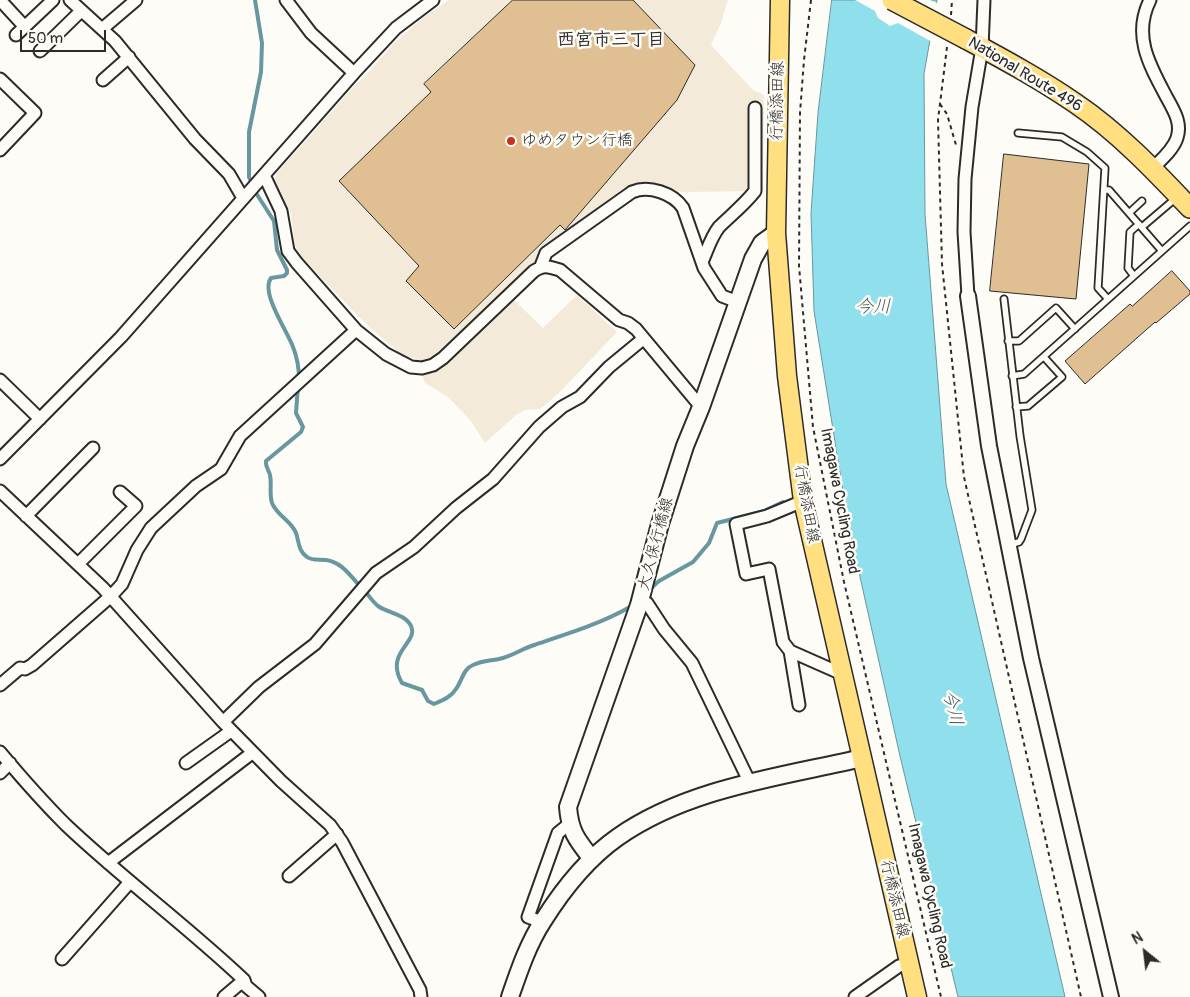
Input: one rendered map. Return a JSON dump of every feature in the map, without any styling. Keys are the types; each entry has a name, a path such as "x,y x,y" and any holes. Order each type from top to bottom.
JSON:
{"highway":[{"name":"National Route 496","path":"892,0 965,42 1017,66 1076,103 1153,168 1184,202"}],"main road":[{"name":"行橋添田線","path":"780,0 776,233 787,376 803,501 917,997"},
{"name":"大久保行橋線","path":"569,824 568,807 639,605 660,524 685,446 701,407 753,259 762,243 776,233"},
{"path":"510,997 524,958 542,922 568,886 592,859 618,837 662,812 694,798 750,783 862,758"},
{"path":"569,824 577,841 592,859"}],"street":[{"path":"0,0 24,26"},
{"path":"16,35 53,0"},
{"path":"70,0 129,57 195,140 228,174 243,198"},
{"path":"102,29 136,0"},
{"path":"286,0 311,33 354,74"},
{"path":"0,459 121,337 264,174 396,28 432,0"},
{"path":"984,0 965,42 972,107 966,168 964,232 968,296 989,446 1032,658 1111,997"},
{"path":"1150,0 1144,11 1142,28 1146,55 1176,113 1178,128 1177,138 1172,148 1153,168"},
{"path":"40,51 81,11"},
{"path":"103,80 129,57"},
{"path":"0,79 35,113 0,150"},
{"path":"702,262 718,228 755,191 755,108"},
{"path":"264,174 281,210 288,250 297,263 356,330 401,363 416,367 433,365 443,358 541,266 546,253 632,192 640,189 669,195 678,200 683,208 702,262 722,296 738,302"},
{"path":"541,266 560,270 619,320 628,323 636,329 701,407"},
{"path":"0,685 20,668 25,669 32,666 111,596 122,584 137,550 151,528 196,486 221,469 240,436 356,330"},
{"path":"223,722 259,688 315,644 376,573 414,547 456,508 493,479 539,427 562,407 580,396 609,367 644,339"},
{"path":"0,380 40,419"},
{"path":"26,516 93,448"},
{"path":"0,491 111,596 252,753 330,825 342,842 394,938 422,997"},
{"path":"78,564 136,506 120,492"},
{"path":"803,501 767,516 736,524 746,574 769,569 783,642 790,651 842,674"},
{"path":"639,605 647,603 664,629 692,663 750,783"},
{"path":"790,651 799,705"},
{"path":"186,763 231,731"},
{"path":"0,752 65,824 130,882 213,950 244,980 246,986 259,997"},
{"path":"108,863 252,753"},
{"path":"0,773 10,763"},
{"path":"542,922 528,916 558,832 569,824"},
{"path":"289,876 337,834"},
{"path":"62,959 130,882"},
{"path":"854,997 899,966 909,963"},
{"path":"224,997 244,980"}],"lane":[{"path":"1018,133 1062,137 1087,152 1105,168 1098,288 1108,299"},
{"path":"1104,190 1109,190 1162,251"},
{"path":"1129,213 1142,201"},
{"path":"1134,276 1128,268 1130,232 1184,202"},
{"path":"1012,376 1024,374 1190,226"},
{"path":"1004,299 1016,407 1032,510 1021,540 1009,545"},
{"path":"1008,341 1020,341 1056,308 1075,329"},
{"path":"1016,407 1028,406 1062,378 1044,357"}],"path":[{"name":"Imagawa Cycling Road","path":"811,0 800,113 799,266 813,427 844,582 941,997"},
{"path":"950,20 952,0"},
{"path":"965,42 940,104 938,120 942,264 964,477 1081,997"},
{"path":"940,104 947,114 962,166 966,168"}],"shaded area":[{"path":"449,0 728,0 721,23 711,45 753,90 764,95 763,191 683,192 648,184 635,184 622,189 546,246 540,256 539,275 513,299 543,328 577,295 617,332 558,394 540,409 525,410 516,415 485,443 471,421 448,397 425,383 416,359 402,355 367,325 304,260 295,246 291,214 275,180 276,174 393,44 425,16"}],"water":[{"name":"今川","path":"832,0 937,0 924,74 925,214 946,484 1065,997 958,997 900,756 848,523 814,311 811,213 818,113"}],"pier":[{"path":"855,0 930,0 939,4 932,42 898,23 890,26 878,18 875,11"}],"building":[{"name":"ゆめタウン行橋","path":"513,0 633,0 695,65 677,100 565,230 560,225 454,329 406,281 419,266 339,181 431,92 424,84"},
{"path":"1004,154 1089,164 1076,299 990,291"},
{"path":"1172,271 1190,291 1190,294 1155,322 1085,384 1065,361 1130,304 1132,306"}],"waterway":[{"path":"255,0 262,43 261,72 249,132 249,177 256,193 274,221 277,250 287,270 284,276 271,278 269,293 294,351 299,379"},
{"path":"298,386 296,413 303,427 301,432 266,461 271,478 272,503 294,529 300,549 304,555 311,559 336,563 359,585"},
{"path":"650,589 659,581 693,562 709,543 717,523 764,511 783,502"},
{"path":"365,591 378,606 401,616 411,626 410,638 397,663 398,672 402,683 422,690 428,701 434,704 452,694 465,672 473,665 507,657 530,646 595,624 630,607"}],"place":[{"name":"ゆめタウン行橋","path":"511,141"}],"district":[{"name":"西宮市三丁目","path":"611,40"}]}
